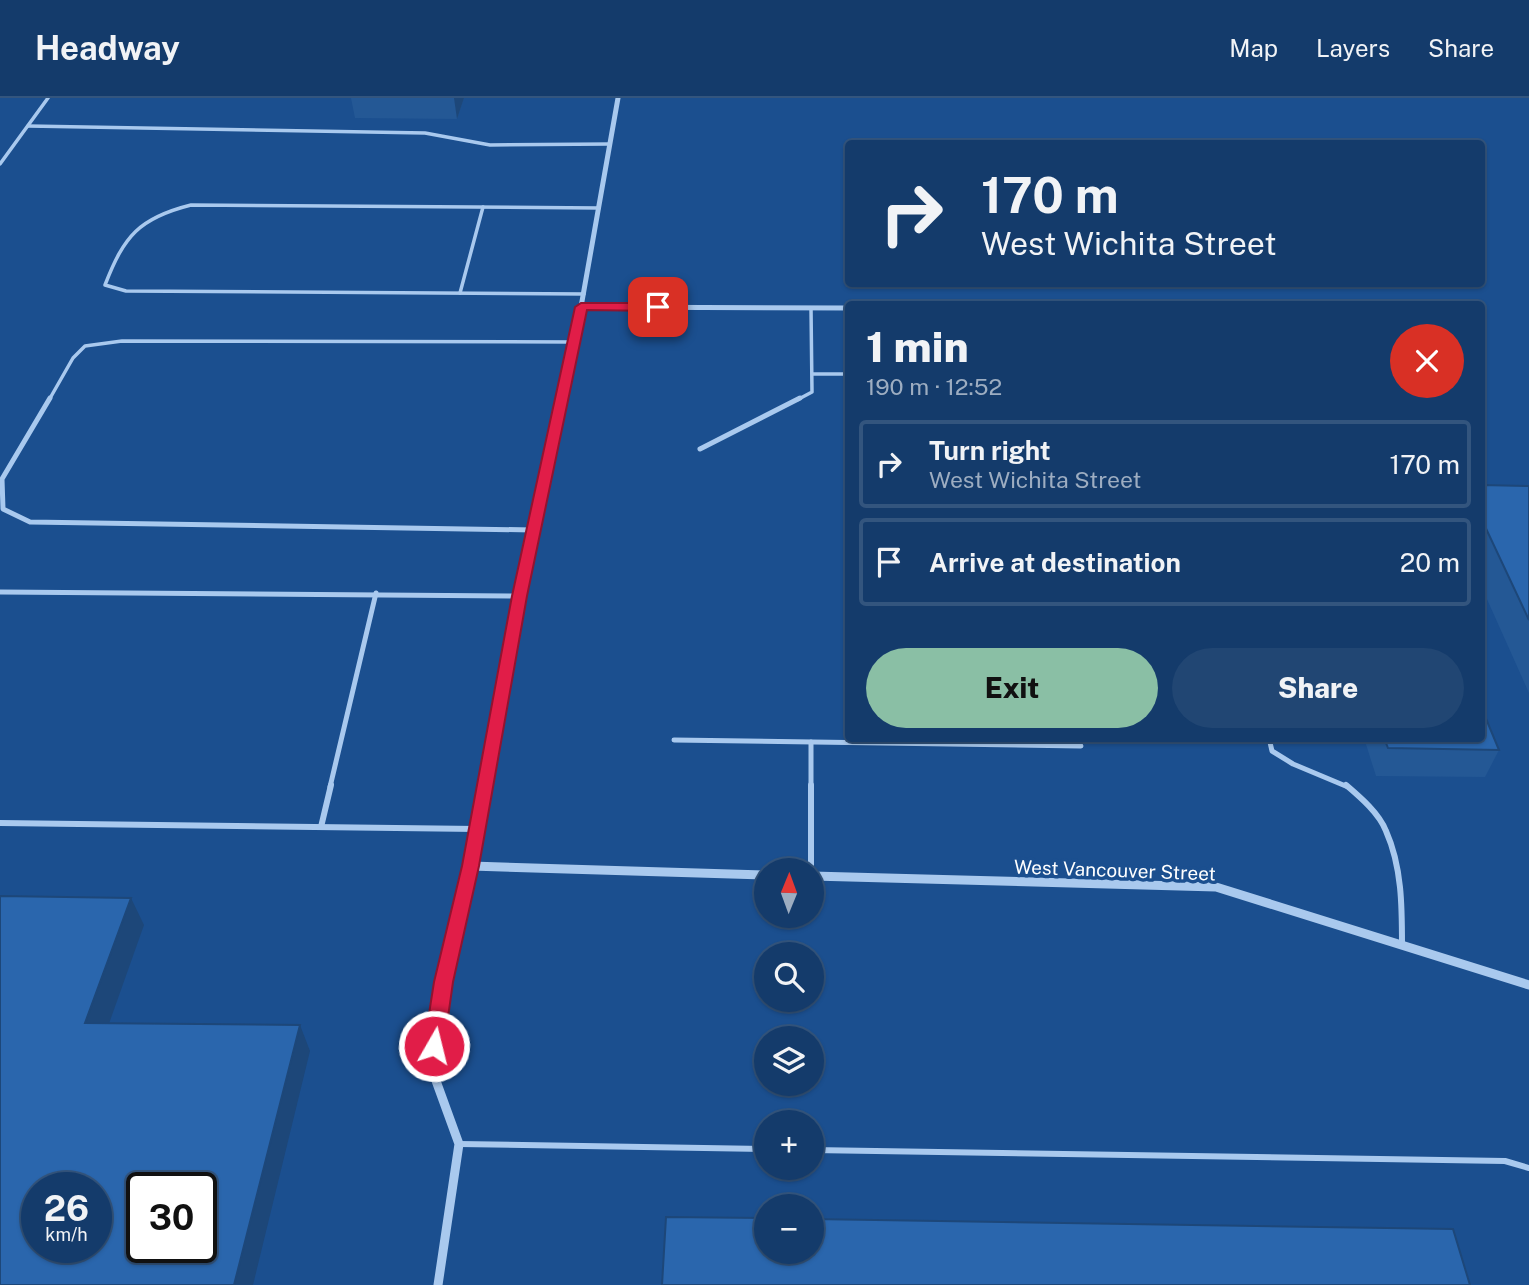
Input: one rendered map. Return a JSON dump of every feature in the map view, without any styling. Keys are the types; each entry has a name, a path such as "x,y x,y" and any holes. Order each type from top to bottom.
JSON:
{"street":[{"path":"438,1285 459,1144 431,1067 443,982 471,866 533,530 584,294 618,98"},
{"path":"581,307 845,308"},
{"path":"471,866 754,874"},
{"name":"West Vancouver Street","path":"824,876 1216,887 1529,985"}],"lane":[{"path":"0,164 48,98"},
{"path":"28,126 425,133 490,145 610,144"},
{"path":"584,294 125,291 105,285 115,255 139,224 163,211 182,207 599,208"},
{"path":"460,293 483,207"},
{"path":"700,449 812,392 811,308"},
{"path":"533,530 30,522 3,509 2,479 73,358 85,346 121,341 573,342"},
{"path":"813,374 845,374"},
{"path":"0,592 520,596"},
{"path":"321,827 376,593"},
{"path":"674,740 1081,746"},
{"path":"811,742 811,858"},
{"path":"1270,742 1272,751 1293,764 1345,784 1363,800 1385,829 1402,891 1402,945"},
{"path":"0,823 477,829"},
{"path":"459,1144 754,1149"},
{"path":"824,1150 1505,1161 1529,1168"}],"building":[{"path":"1485,485 1529,486 1529,620 1485,526"},
{"path":"1485,716 1499,750 1388,748 1386,742 1485,742"},
{"path":"0,896 131,898 85,1023 300,1025 234,1285 0,1285"},
{"path":"666,1217 754,1218 754,1264 824,1264 824,1219 1453,1229 1470,1285 662,1285"}],"route":[{"path":"434,1046 443,982 471,866 520,596 581,307 658,307"}]}
